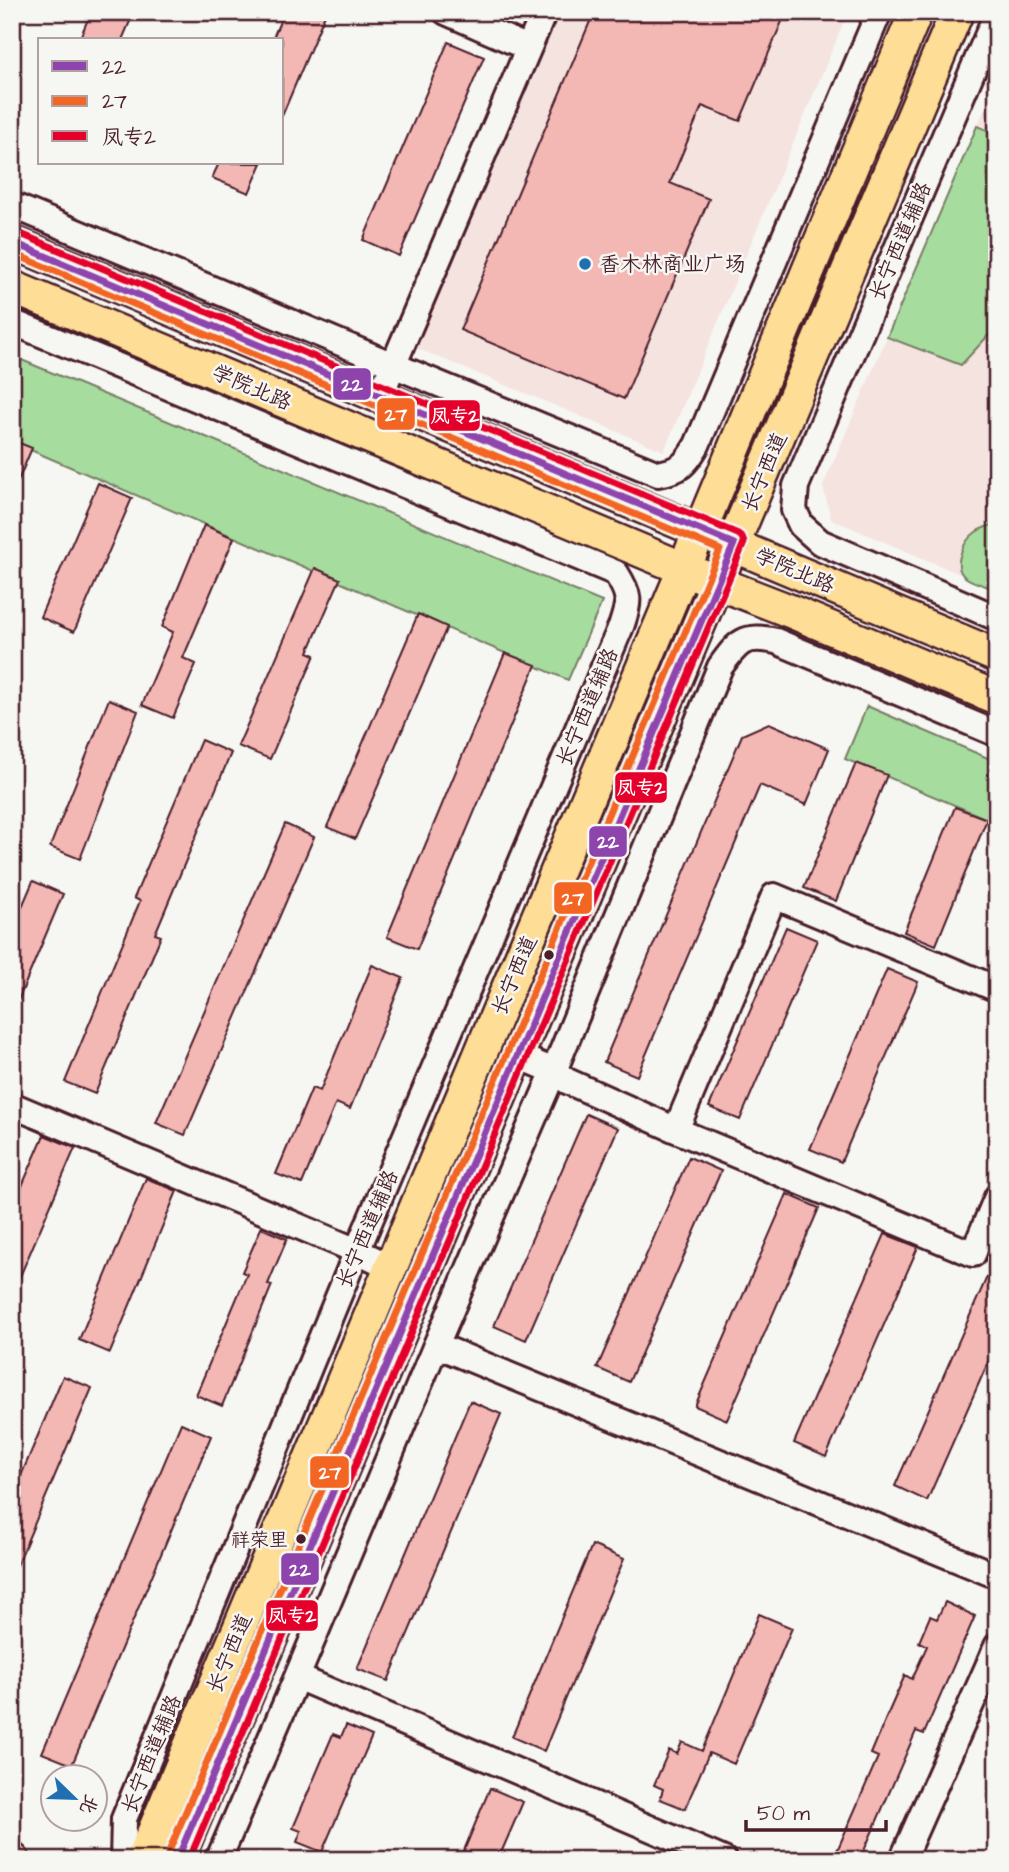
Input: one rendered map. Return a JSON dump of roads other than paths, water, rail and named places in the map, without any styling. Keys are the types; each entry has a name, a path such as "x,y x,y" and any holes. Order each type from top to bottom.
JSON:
{"main road":[{"name":"长宁西道","path":"142,1860 916,12"},
{"name":"长宁西道","path":"177,1860 957,12"},
{"name":"学院北路","path":"12,242 997,656"},
{"name":"学院北路","path":"12,286 997,698"}],"street":[{"path":"446,12 528,48"},
{"path":"379,397 544,12"},
{"path":"12,205 658,474 675,471 686,463 697,446 879,12"},
{"name":"长宁西道辅路","path":"997,12 796,486 794,510 801,525 820,542 997,618"},
{"name":"长宁西道辅路","path":"12,322 616,573 627,590 629,603 357,1251 124,1819 123,1860"},
{"path":"216,1860 297,1677 554,1071 720,667 735,646 757,637 776,641 997,734"},
{"path":"676,1130 774,896 997,989"},
{"path":"516,1055 676,1130 973,1254 997,1197"},
{"path":"12,1105 391,1267"},
{"path":"436,1345 997,1576"},
{"path":"902,1860 997,1646"},
{"path":"297,1677 724,1860"}],"place":[{"name":"香木林商业广场","path":"585,264"},
{"name":"祥荣里","path":"301,1539"}]}
